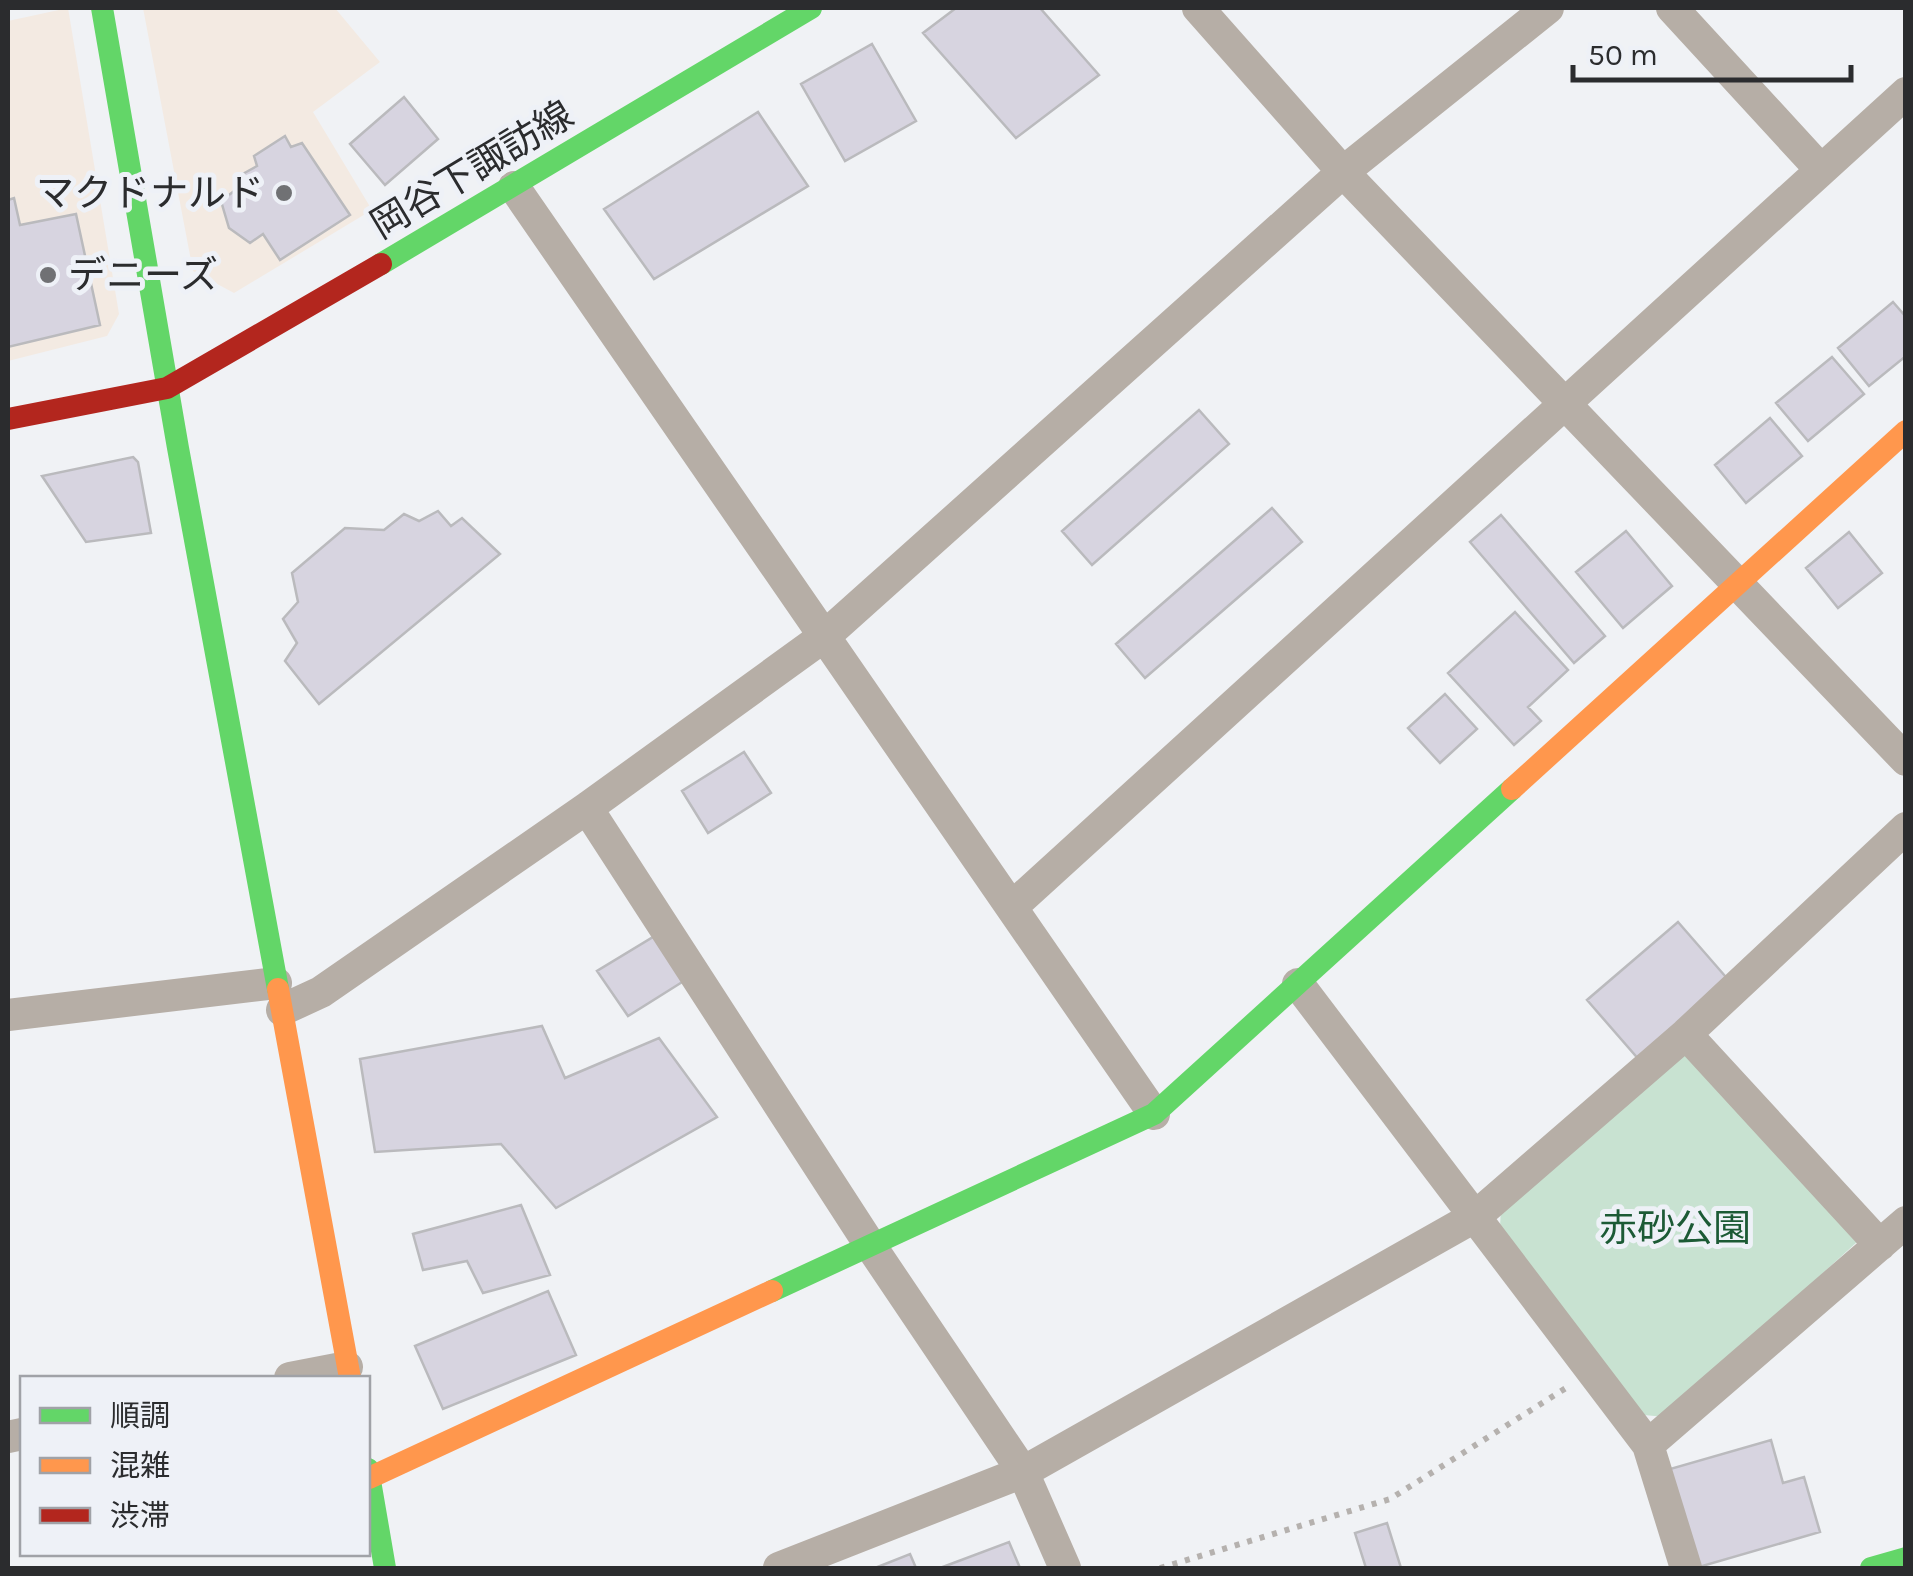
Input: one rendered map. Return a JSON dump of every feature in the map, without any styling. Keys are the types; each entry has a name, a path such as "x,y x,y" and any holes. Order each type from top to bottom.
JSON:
{"street":[{"path":"102,8 167,388 348,1373 313,1376"},
{"name":"岡谷下諏訪線","path":"8,419 167,388 514,187 811,8"},
{"path":"1198,8 1344,172 1906,760"},
{"path":"8,1015 321,992 587,808 826,635 1344,172 1548,8"},
{"path":"1672,8 1821,170"},
{"path":"1013,906 1906,93"},
{"path":"514,187 1154,1114"},
{"path":"370,1472 1154,1114 1906,430"},
{"path":"587,808 870,1246 1023,1472 1066,1568"},
{"path":"779,1568 1023,1472 1476,1216 1686,1034 1906,828"},
{"path":"1298,984 1648,1446 1686,1568"},
{"path":"1686,1034 1880,1245"},
{"path":"1648,1446 1906,1222"},
{"path":"370,1484 385,1568"},
{"path":"1871,1568 1906,1558"}],"path":[{"path":"1160,1568 1390,1499 1592,1372"}],"shaded area":[{"path":"68,8 119,314 107,336 8,361 8,21"},
{"path":"143,8 335,8 380,62 313,112 372,210 234,293 193,271"}],"green space":[{"name":"赤砂公園","path":"1681,1045 1857,1242 1665,1417 1644,1415 1500,1228 1501,1206"}],"building":[{"path":"956,8 1040,8 1099,75 1016,138 923,33"},
{"path":"872,44 916,121 845,161 801,84"},
{"path":"404,97 438,139 385,185 350,144"},
{"path":"758,112 808,186 654,279 604,209"},
{"name":"マクドナルド","path":"285,136 291,147 302,143 350,215 280,260 263,234 250,243 229,228 221,201 242,185 239,176 257,166 254,156"},
{"name":"デニーズ","path":"14,198 20,225 76,214 100,325 8,347 8,200"},
{"path":"1893,302 1906,317 1906,356 1869,386 1838,348"},
{"path":"1832,357 1864,394 1808,441 1776,403"},
{"path":"1199,410 1229,444 1092,565 1062,531"},
{"path":"1770,418 1802,456 1746,503 1715,465"},
{"path":"133,457 138,462 151,533 86,542 42,476"},
{"path":"1272,508 1302,542 1145,678 1116,644"},
{"path":"438,511 451,526 462,518 500,554 319,704 285,661 297,643 283,619 298,602 292,573 345,528 384,530 404,514 419,521"},
{"path":"1501,515 1605,636 1574,663 1470,542"},
{"path":"1626,531 1672,586 1623,628 1576,572"},
{"path":"1849,532 1882,573 1838,608 1806,568"},
{"path":"1515,612 1568,670 1528,707 1541,721 1514,745 1448,673"},
{"path":"1445,694 1477,729 1440,763 1408,728"},
{"path":"744,752 771,793 708,833 682,791"},
{"path":"1678,922 1732,984 1641,1062 1587,1000"},
{"path":"663,931 695,974 628,1016 597,971"},
{"path":"542,1026 565,1078 659,1038 717,1117 556,1208 501,1144 375,1152 360,1059"},
{"path":"521,1205 550,1275 483,1293 467,1261 423,1270 413,1234"},
{"path":"548,1291 576,1355 443,1409 415,1346"},
{"path":"1771,1440 1783,1483 1804,1477 1820,1532 1699,1567 1670,1469"},
{"path":"1387,1523 1401,1568 1366,1568 1355,1533"},
{"path":"1009,1542 1020,1568 940,1568"},
{"path":"910,1554 916,1568 875,1568"}],"traffic: fast":[{"path":"102,8 278,989"},
{"path":"381,264 811,8"},
{"path":"772,1291 1154,1114 1512,789"},
{"path":"370,1481 385,1568"},
{"path":"1871,1568 1906,1558"}],"traffic: slow":[{"path":"1512,789 1906,431"},
{"path":"278,989 350,1376"},
{"path":"370,1478 772,1291"}],"traffic: jam":[{"path":"8,419 167,388 381,264"}],"place":[{"name":"マクドナルド","path":"284,193"},
{"name":"デニーズ","path":"48,275"}]}
